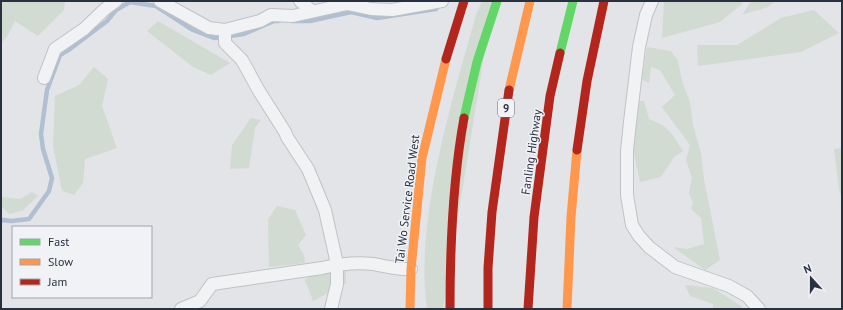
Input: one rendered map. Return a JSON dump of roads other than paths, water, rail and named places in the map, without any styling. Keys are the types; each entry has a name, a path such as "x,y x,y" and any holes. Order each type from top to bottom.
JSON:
{"main road":[{"name":"Tai Wo Service Road West","path":"410,309 410,270 422,158 441,74 464,1"},
{"path":"450,309 457,169 466,109 481,51 497,1"},
{"name":"9","path":"488,309 488,268 492,212 508,94 530,1"},
{"name":"Fanling Highway","path":"528,309 534,217 550,96 573,1"},
{"path":"567,309 575,163 592,50 604,1"}],"street":[{"path":"44,78 55,49 84,29 105,9 116,1"},
{"path":"160,1 209,28 225,35 242,60 259,91 308,169 325,210 337,264 337,284 331,309"},
{"path":"300,1 312,11"},
{"path":"652,1 646,15 639,47 627,151 627,195 632,225 638,236 649,247 675,267 729,286 747,296 759,309"},
{"path":"225,35 238,27 271,15 293,16 347,4 392,10 437,2"},
{"path":"181,309 200,301 212,284 322,268 337,264 371,264 410,270"}],"waterway":[{"path":"1,221 29,219 49,191 52,178 43,149 41,134 47,90 60,55 107,21 116,10 130,2 156,6 193,30 214,38 244,34 274,21 279,21"},
{"path":"292,21 310,21 351,12 377,18 436,9 439,4"}]}
